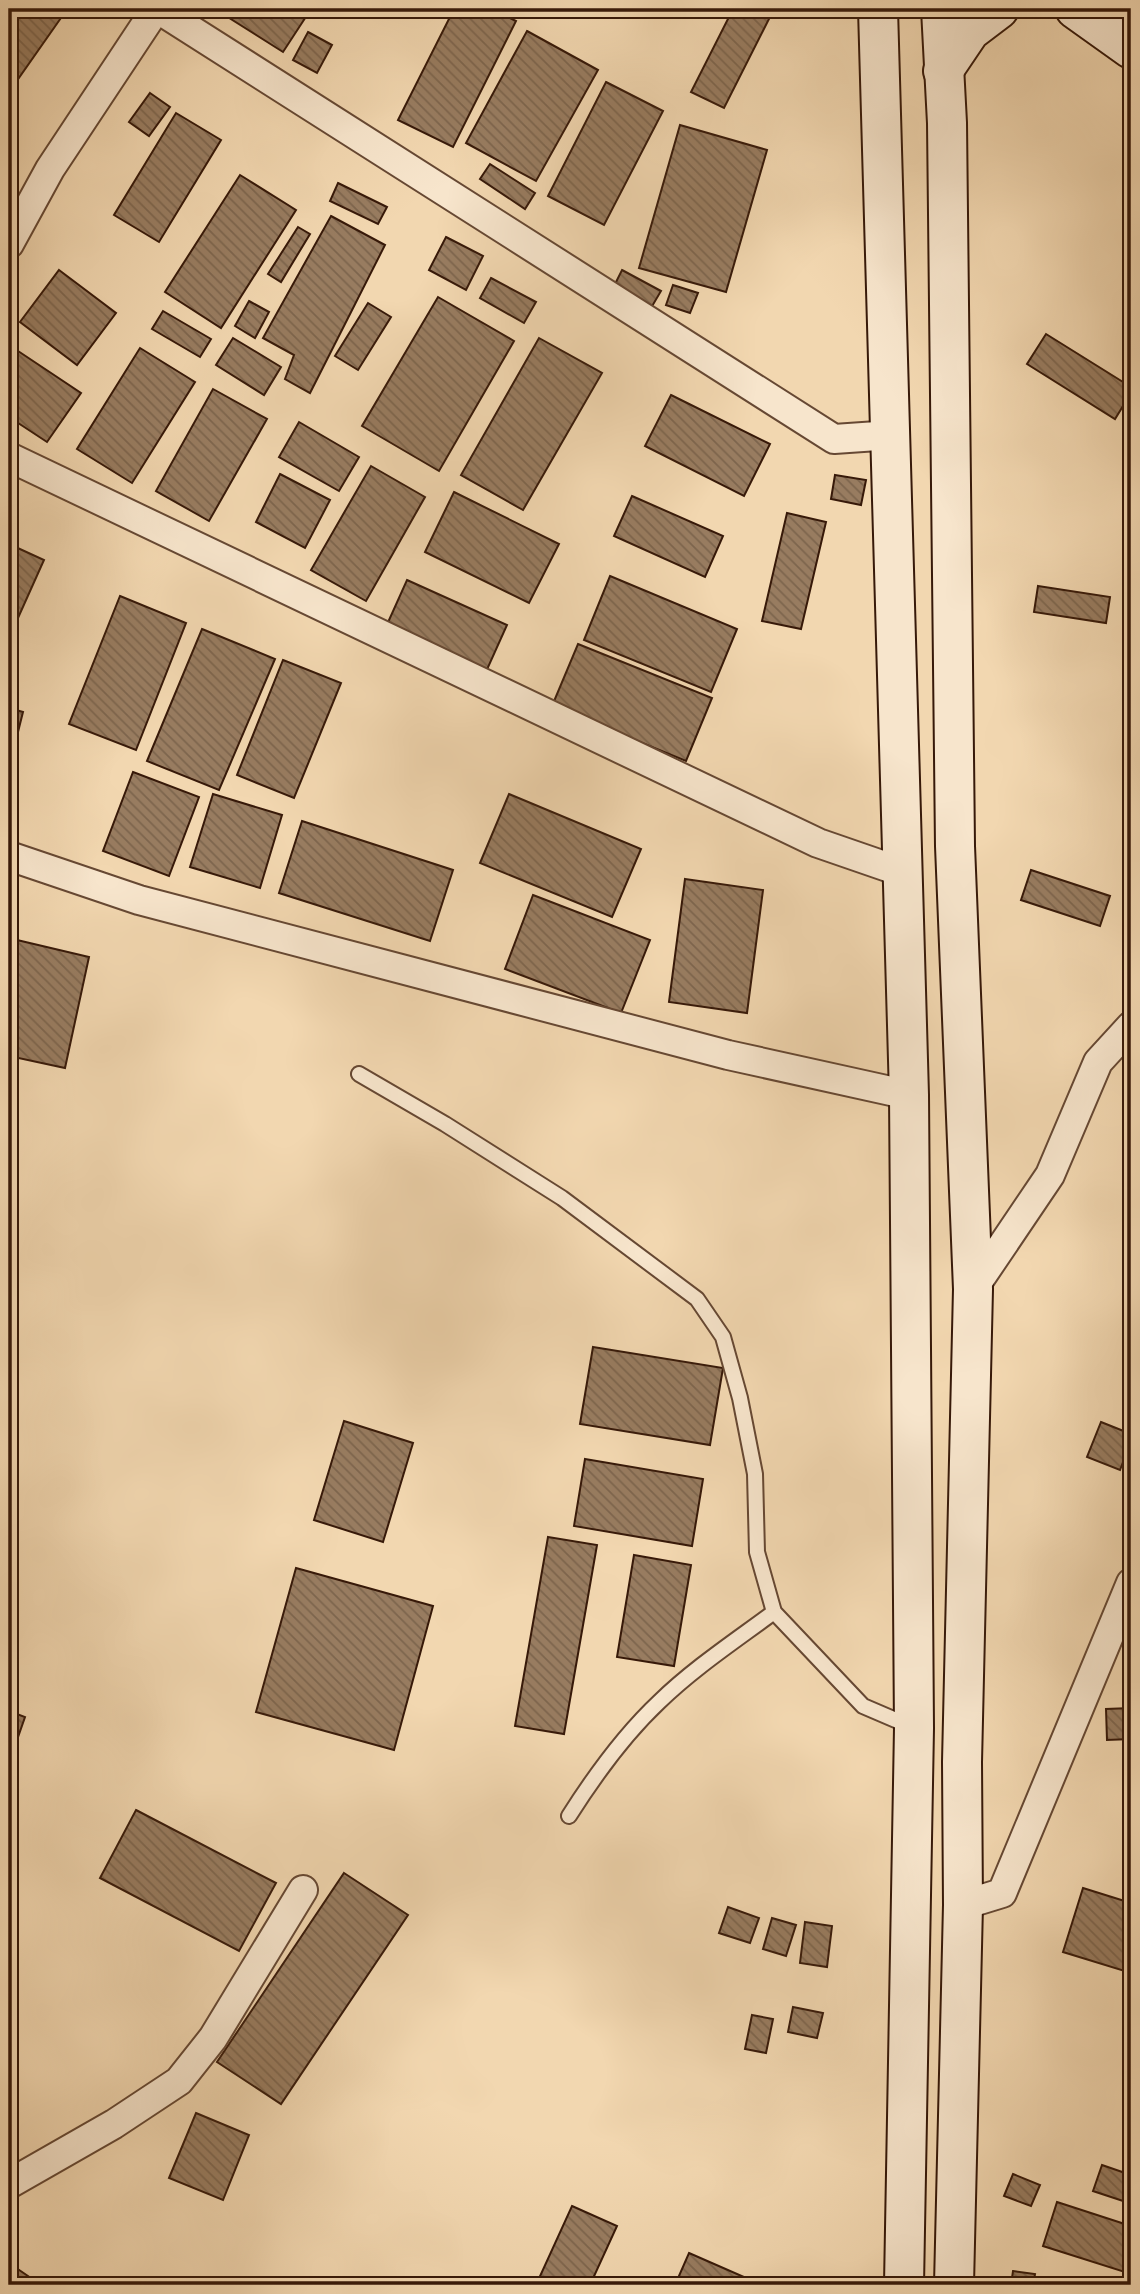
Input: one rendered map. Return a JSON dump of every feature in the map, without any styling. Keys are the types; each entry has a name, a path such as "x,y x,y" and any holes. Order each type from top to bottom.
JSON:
{"main road":[{"path":"878,9 909,1095 914,1728 904,2285"},
{"path":"941,9 947,123 955,846 973,1289 954,2285"},
{"path":"943,71 971,31 999,9"},
{"path":"1075,9 1131,49"}],"street":[{"path":"9,244 50,169 157,9 834,439 892,435"},
{"path":"9,457 818,843 901,872"},
{"path":"9,856 139,900 728,1055 909,1095"},
{"path":"973,1289 1050,1175 1098,1062 1131,1026"},
{"path":"963,1905 1002,1893 1131,1583"},
{"path":"9,2184 114,2124 179,2081 213,2038 303,1891"}],"lane":[{"path":"359,1074 445,1124 562,1198 697,1299 723,1337 740,1398 755,1474 757,1552 774,1612 863,1706 914,1728"},
{"path":"569,1816 600,1768 659,1702 701,1666 774,1612"}],"building":[{"path":"9,9 55,9 63,15 9,92"},
{"path":"215,9 311,9 283,52"},
{"path":"454,9 491,9 516,21 453,147 398,120"},
{"path":"733,9 774,9 724,108 691,92"},
{"path":"527,31 598,70 536,181 466,143"},
{"path":"308,32 332,45 317,73 293,60"},
{"path":"606,82 663,111 604,225 548,196"},
{"path":"150,93 170,107 149,136 129,122"},
{"path":"176,113 221,140 159,242 114,215"},
{"path":"680,125 767,150 726,292 639,268"},
{"path":"490,164 535,193 525,209 480,179"},
{"path":"240,175 296,210 221,328 165,292"},
{"path":"338,183 387,207 378,224 330,201"},
{"path":"331,216 385,245 310,393 285,379 294,355 263,338"},
{"path":"298,227 310,234 281,282 268,274"},
{"path":"446,237 483,256 466,290 429,270"},
{"path":"59,270 116,313 77,365 20,322"},
{"path":"622,270 661,291 651,308 613,288"},
{"path":"491,278 536,302 524,323 480,298"},
{"path":"673,285 698,293 690,313 666,305"},
{"path":"438,297 514,341 439,471 362,426"},
{"path":"249,301 269,312 255,338 235,326"},
{"path":"368,303 391,317 358,370 335,356"},
{"path":"163,311 211,339 200,357 152,329"},
{"path":"1046,334 1131,387 1131,393 1115,419 1027,364"},
{"path":"233,338 281,367 264,395 216,365"},
{"path":"539,338 602,373 523,510 461,475"},
{"path":"9,345 81,393 47,442 9,417"},
{"path":"140,348 195,382 132,483 77,449"},
{"path":"213,389 267,419 209,521 156,491"},
{"path":"671,395 770,444 744,496 645,446"},
{"path":"299,422 359,457 339,491 279,457"},
{"path":"371,466 425,497 366,601 311,570"},
{"path":"280,474 330,500 305,548 256,522"},
{"path":"835,475 866,480 861,505 831,499"},
{"path":"454,492 559,544 529,603 425,552"},
{"path":"632,496 723,536 705,577 614,536"},
{"path":"787,513 826,522 801,629 762,621"},
{"path":"9,544 44,560 9,638"},
{"path":"610,576 737,629 711,692 584,640"},
{"path":"407,580 507,625 485,674 385,629"},
{"path":"1038,586 1110,597 1106,623 1034,612"},
{"path":"120,596 186,623 136,750 69,724"},
{"path":"202,629 275,659 219,790 147,761"},
{"path":"578,644 712,698 686,761 552,706"},
{"path":"283,660 341,683 294,798 237,775"},
{"path":"9,708 23,712 9,768"},
{"path":"133,772 199,797 169,876 103,851"},
{"path":"213,794 282,815 260,888 190,867"},
{"path":"509,794 641,849 612,917 480,863"},
{"path":"302,821 453,870 430,941 279,893"},
{"path":"1031,870 1110,896 1100,926 1021,900"},
{"path":"685,879 763,890 747,1013 669,1002"},
{"path":"533,895 650,940 621,1013 505,969"},
{"path":"17,940 89,957 65,1068 9,1056 9,979"},
{"path":"593,1347 723,1368 710,1445 580,1424"},
{"path":"344,1421 413,1443 383,1542 314,1520"},
{"path":"1101,1422 1131,1434 1120,1470 1087,1457"},
{"path":"585,1459 703,1479 692,1546 574,1526"},
{"path":"548,1537 597,1545 564,1734 515,1726"},
{"path":"634,1555 691,1565 674,1666 617,1657"},
{"path":"296,1568 433,1606 394,1750 256,1712"},
{"path":"1131,1708 1131,1739 1107,1740 1106,1709"},
{"path":"9,1711 25,1717 9,1763"},
{"path":"136,1810 276,1883 239,1951 100,1878"},
{"path":"344,1873 408,1915 281,2104 217,2062"},
{"path":"1083,1888 1131,1903 1131,1973 1063,1952"},
{"path":"728,1907 759,1918 750,1943 719,1933"},
{"path":"772,1918 796,1925 786,1956 763,1949"},
{"path":"805,1922 832,1926 827,1967 800,1963"},
{"path":"793,2007 823,2013 817,2038 788,2032"},
{"path":"752,2015 773,2019 766,2053 745,2049"},
{"path":"196,2113 249,2135 223,2200 169,2178"},
{"path":"1102,2165 1131,2175 1126,2202 1093,2191"},
{"path":"1013,2174 1040,2185 1031,2206 1004,2196"},
{"path":"1057,2202 1131,2226 1131,2274 1043,2246"},
{"path":"572,2206 617,2226 590,2285 536,2285"},
{"path":"689,2253 744,2277 740,2285 675,2285"},
{"path":"9,2263 41,2285 9,2285"},
{"path":"1013,2271 1035,2274 1033,2285 1011,2285"}]}
